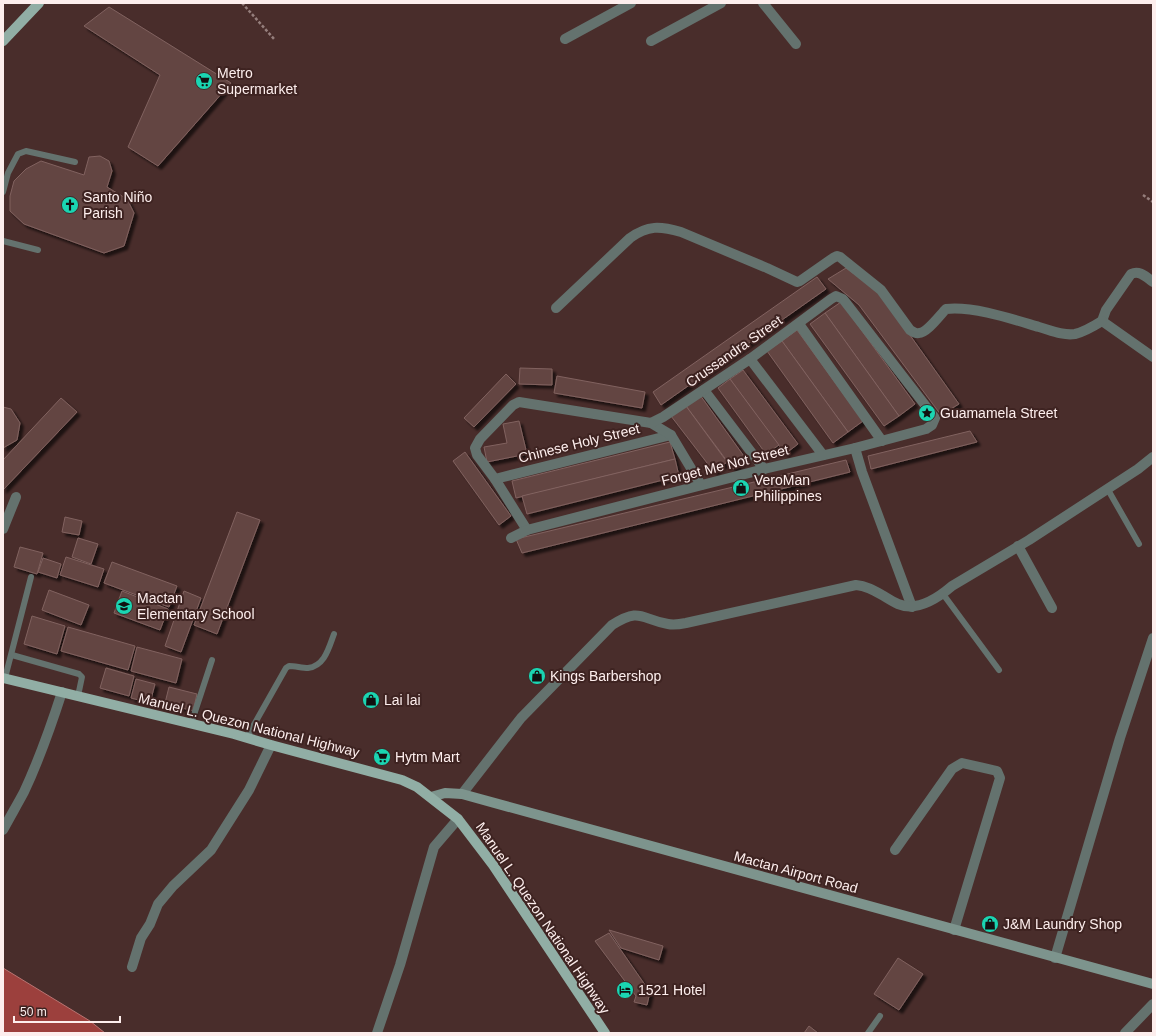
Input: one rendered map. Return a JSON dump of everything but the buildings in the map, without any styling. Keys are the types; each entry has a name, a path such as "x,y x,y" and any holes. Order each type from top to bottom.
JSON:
{"main road":[{"path":"3,41 40,3"},
{"name":"Manuel L. Quezon National Highway","path":"4,678 247,737 271,745 402,780 417,787 458,819 493,865 605,1033"},
{"name":"Mactan Airport Road","path":"431,797 445,793 462,794 1153,984"}],"street":[{"path":"565,39 631,3"},
{"path":"651,41 721,3"},
{"path":"763,3 796,44"},
{"path":"556,308 630,238 640,231 653,228 668,228 681,232 797,282 837,256 881,290 910,330 917,334 922,333 927,329 946,309 956,308 997,315 1061,333 1079,333 1102,321 1106,310 1131,274 1136,272 1141,273 1153,282"},
{"name":"Crussandra Street","path":"651,423 663,417 750,359 836,296 843,299 930,412"},
{"path":"1102,321 1153,357"},
{"path":"799,324 882,441"},
{"path":"750,359 823,455"},
{"path":"704,390 764,469"},
{"path":"527,530 495,479 477,456 476,448 480,440 513,405 519,402 651,423 671,435 701,485"},
{"name":"Forget Me Not Street","path":"511,538 527,530 926,429 932,425 935,418 930,412"},
{"name":"Chinese Holy Street","path":"495,479 671,435"},
{"path":"855,448 862,472 912,607"},
{"path":"462,794 521,718 612,625 625,617 638,615 668,624 686,623 856,585 868,587 899,605 912,607 926,603 943,594 952,586 1018,546 1138,469 1153,457"},
{"path":"3,529 16,497"},
{"path":"1018,546 1052,608"},
{"path":"1055,958 1120,738 1153,638"},
{"path":"3,830 23,793 34,768 50,730 62,692"},
{"path":"132,967 141,938 150,924 158,904 173,886 211,850 249,790 271,745"},
{"path":"895,850 952,769 962,763 997,771 1000,778 954,930"},
{"path":"378,1033 400,965 434,847 458,819"},
{"path":"1125,1033 1153,1004"}],"lane":[{"path":"3,192 6,173 18,154 26,151 75,162"},
{"path":"3,241 38,250"},
{"path":"1107,488 1139,544"},
{"path":"4,678 12,654 31,577"},
{"path":"943,594 999,670"},
{"path":"247,737 286,668 289,666 308,668 321,662 334,634"},
{"path":"12,654 79,674 82,677 78,696"},
{"path":"191,724 212,660"},
{"path":"868,1033 880,1016"}],"path":[{"path":"242,3 275,40"},
{"path":"1143,195 1153,202"}],"shaded area":[{"path":"3,968 90,1021 105,1033 3,1033"}],"place":[{"name":"Metro Supermarket","path":"204,81"},
{"name":"Santo Niño Parish","path":"70,205"},
{"name":"Guamamela Street","path":"927,413"},
{"name":"VeroMan Philippines","path":"741,488"},
{"name":"Mactan Elementary School","path":"124,606"},
{"name":"Kings Barbershop","path":"537,676"},
{"name":"Lai lai","path":"371,700"},
{"name":"Hytm Mart","path":"382,757"},
{"name":"J&M Laundry Shop","path":"990,924"},
{"name":"1521 Hotel","path":"625,990"}]}
